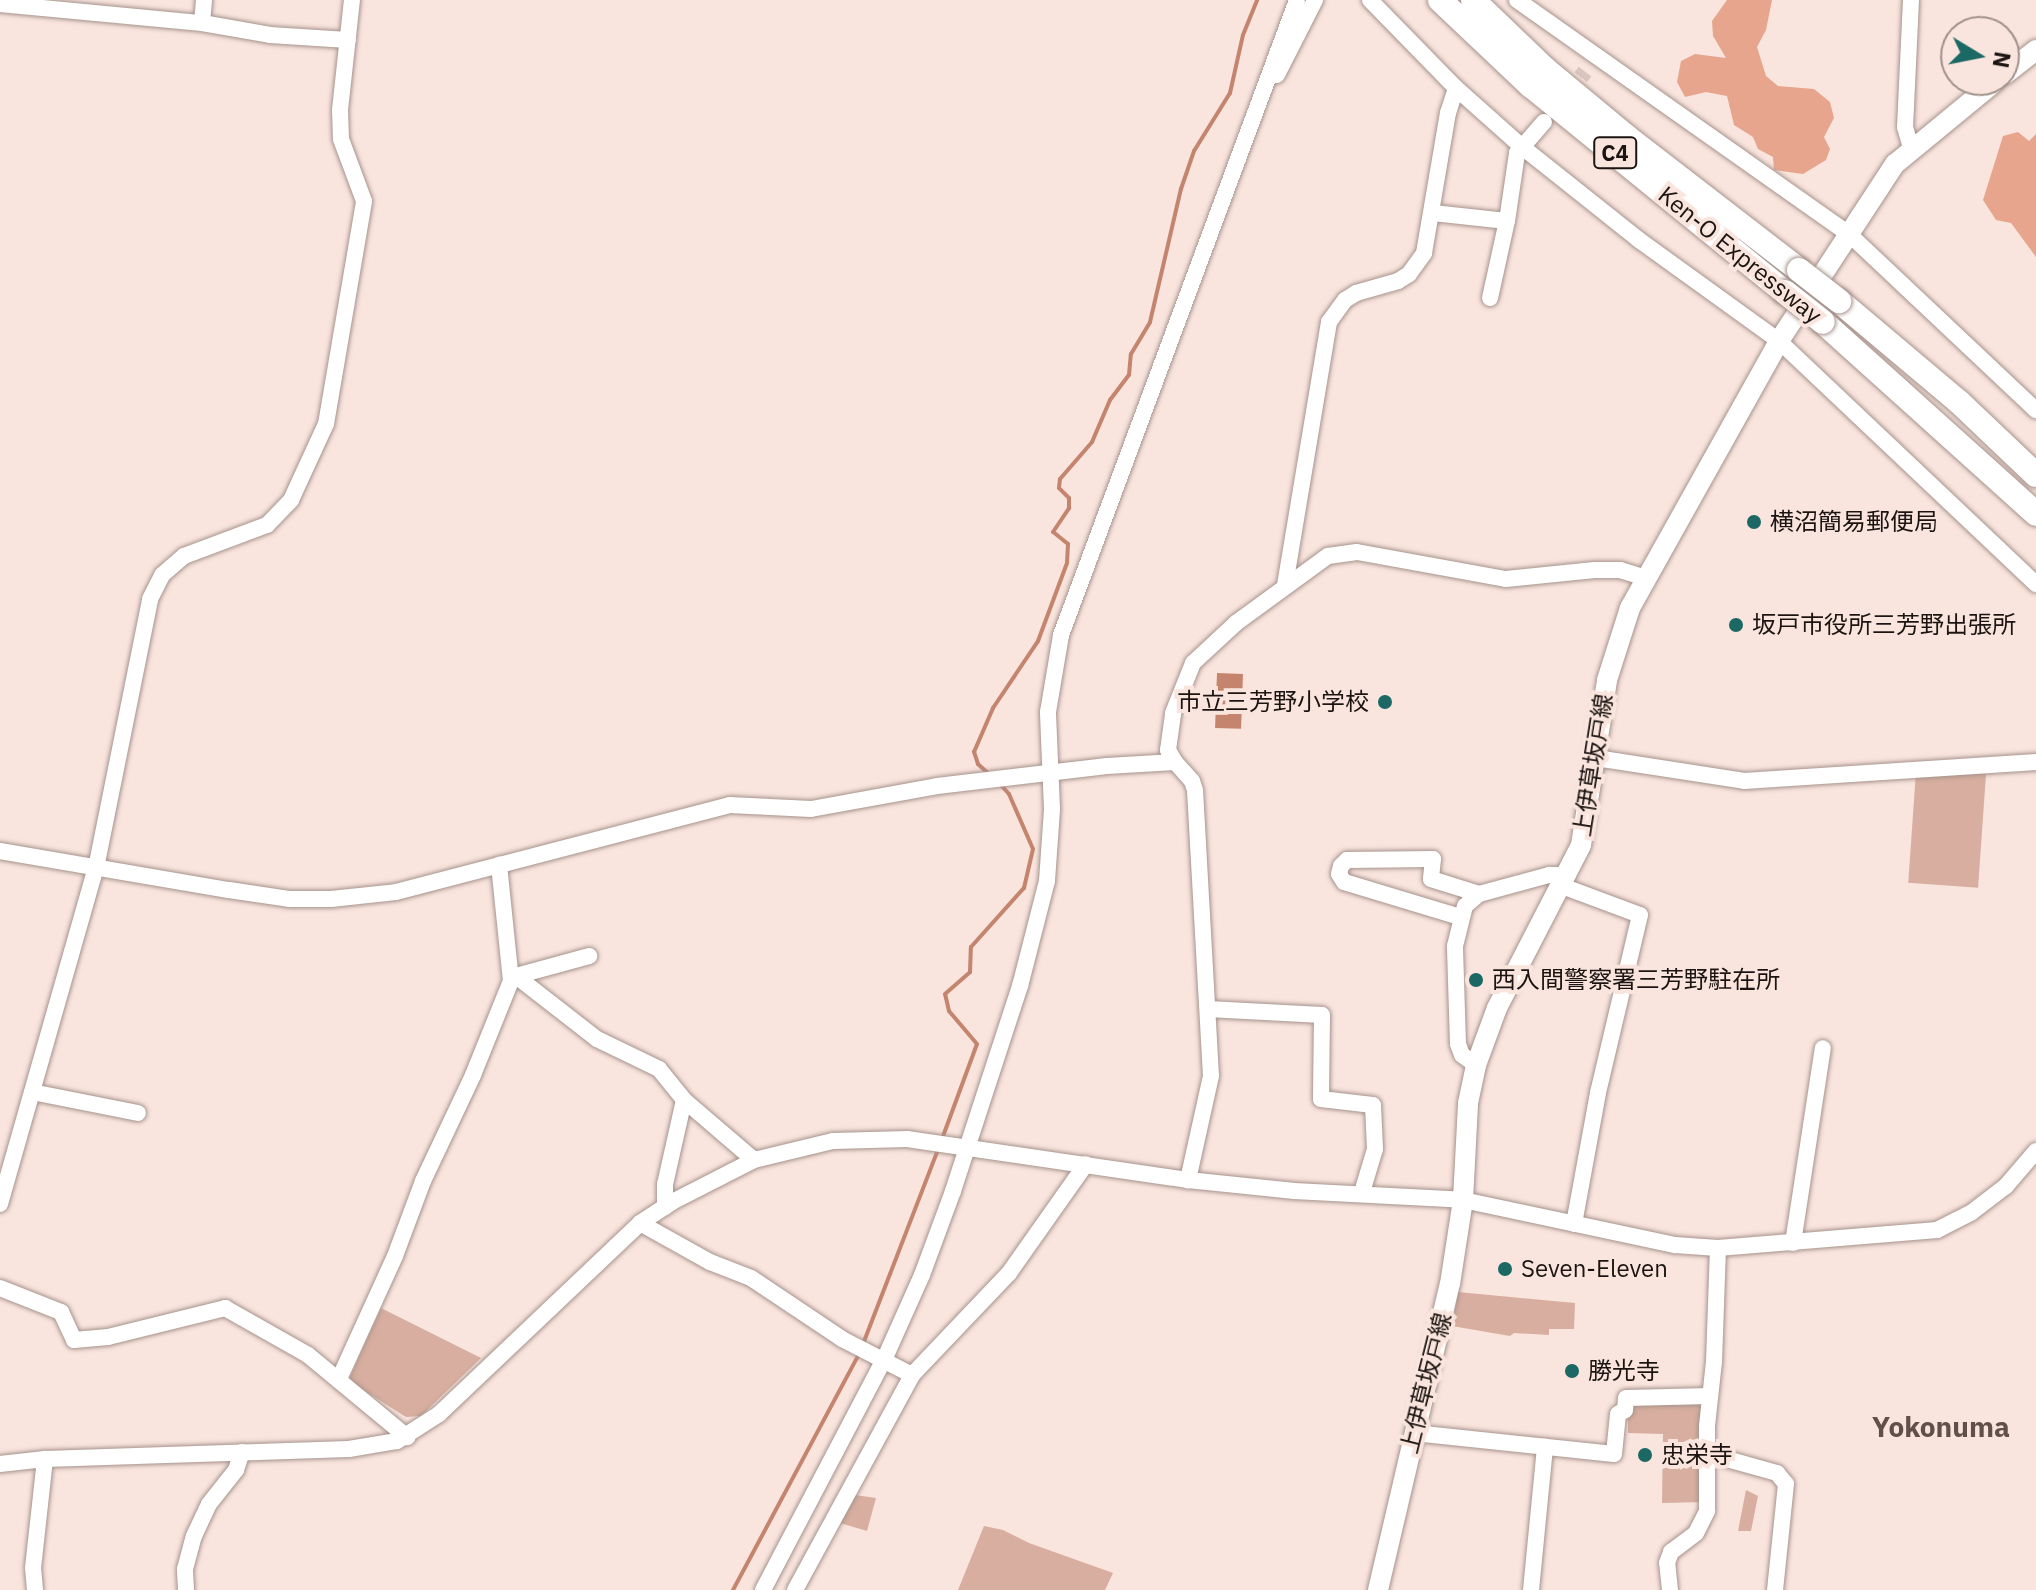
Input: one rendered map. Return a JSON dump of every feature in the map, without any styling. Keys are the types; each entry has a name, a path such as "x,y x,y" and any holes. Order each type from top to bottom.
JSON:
{"highway":[{"name":"Ken-O Expressway","path":"1473,0 1545,69 1839,301 1959,402 2034,472"},
{"name":"Ken-O Expressway","path":"1445,5 1530,85 1823,322 2036,514"}],"main road":[{"path":"2020,62 2036,50"},
{"name":"上伊草坂戸線","path":"1378,1590 1446,1304 1463,1200 1468,1103 1476,1065 1497,1008 1565,881 1588,815 1607,680 1617,643 1646,578 1779,341 1895,164 1977,96"}],"street":[{"path":"202,23 204,0"},
{"path":"0,1204 96,868 150,599 162,575 184,556 267,525 291,500 326,424 364,201 341,139 340,110 352,0"},
{"path":"763,1590 884,1360 933,1249 1020,986 1042,902 1052,837 1051,688 1064,624 1234,171 1281,33 1297,0"},
{"path":"1234,171 1282,62 1315,0"},
{"path":"1370,0 1456,88 1521,146 1639,240 1779,341 2033,575"},
{"path":"1517,0 1535,6 1597,58 1849,234 2036,410"},
{"path":"1911,0 1905,127 1911,148"},
{"path":"0,4 202,23 270,35 348,40"},
{"path":"1585,72 1597,58"},
{"path":"1285,585 1329,322 1337,308 1356,293 1385,286 1409,274 1424,253 1448,113 1456,88"},
{"path":"1490,298 1507,221 1513,168 1521,146 1544,122"},
{"path":"1433,213 1507,221"},
{"path":"1188,1180 1211,1076 1208,1009 1195,790 1192,781 1168,750 1173,713 1193,663 1285,585 1328,556 1347,551 1492,578 1608,570 1646,578"},
{"path":"1596,758 1744,781 2036,762"},
{"path":"0,851 290,899 331,899 396,892 730,805 811,809 937,786 1107,766 1175,762"},
{"path":"1460,917 1344,882 1339,874 1341,866 1347,860 1433,859 1431,879 1479,894"},
{"path":"339,1379 395,1256 423,1181 473,1075 511,981 513,974 499,865"},
{"path":"1476,1065 1462,1055 1458,1044 1455,946 1460,917 1469,900 1479,894 1549,875 1640,915 1598,1093 1574,1224"},
{"path":"513,974 589,956"},
{"path":"513,974 597,1039 659,1069 684,1100 754,1160"},
{"path":"1208,1009 1322,1015 1321,1099 1373,1105 1375,1149 1363,1189"},
{"path":"1793,1243 1823,1048"},
{"path":"32,1092 138,1113"},
{"path":"665,1207 665,1184 684,1100"},
{"path":"0,1464 45,1459 349,1449 407,1437 447,1407 640,1223 754,1160 801,1146 833,1141 907,1139 967,1145 1188,1180 1294,1191 1463,1200 1675,1245 1718,1248 1937,1230 1972,1212 2006,1186 2036,1151"},
{"path":"795,1590 912,1375 1009,1273 1086,1164"},
{"path":"640,1223 710,1262 751,1278 842,1339 912,1375"},
{"path":"1670,1590 1667,1563 1671,1552 1696,1533 1707,1511 1718,1248"},
{"path":"0,1288 61,1312 74,1340 108,1337 225,1308 308,1355 407,1437"},
{"path":"1414,1433 1614,1454 1618,1414 1625,1410 1626,1398 1710,1396"},
{"path":"1531,1590 1545,1447"},
{"path":"186,1590 185,1569 194,1536 209,1504 236,1470 242,1452"},
{"path":"1709,1454 1777,1473 1786,1484 1775,1590"},
{"path":"35,1590 33,1568 45,1459"}],"shaded area":[{"path":"1727,0 1772,0 1766,30 1757,47 1766,76 1778,86 1814,89 1830,102 1834,118 1824,137 1830,149 1826,160 1803,174 1774,170 1773,157 1758,149 1753,137 1734,125 1727,96 1706,92 1685,97 1677,82 1681,61 1695,54 1726,58 1713,36 1712,21"},
{"path":"2018,132 2029,141 2036,134 2036,257 2011,223 1996,220 1983,200 2003,136"},
{"path":"1217,673 1243,674 1241,729 1215,728"},
{"path":"1916,769 1986,774 1978,888 1908,883"},
{"path":"1458,1292 1575,1303 1574,1329 1549,1329 1549,1335 1514,1333 1510,1336 1452,1326"},
{"path":"381,1308 481,1358 421,1416 406,1417 352,1383 350,1377"},
{"path":"1628,1403 1704,1404 1702,1502 1662,1503 1663,1434 1628,1433"},
{"path":"1746,1490 1758,1496 1751,1531 1738,1531"},
{"path":"855,1495 876,1498 867,1531 840,1523"},
{"path":"984,1526 1003,1530 1029,1543 1113,1573 1105,1590 958,1590"}],"waterway":[{"path":"989,774 978,764 974,752 993,708 1038,641 1067,563 1068,544 1053,532 1069,508 1069,498 1059,488 1060,479 1092,442 1110,400 1129,375 1131,354 1150,322 1181,189 1194,151 1230,93 1243,35 1257,0"},
{"path":"942,1139 977,1044 949,1011 945,994 970,972 971,947 1024,888 1033,849 1009,794 999,783"},
{"path":"863,1344 939,1147"},
{"path":"733,1590 860,1352"}],"tunnel":[{"path":"1566,96 1585,72"}],"place":[{"name":"横沼簡易郵便局","path":"1754,522"},
{"name":"坂戸市役所三芳野出張所","path":"1736,625"},
{"name":"市立三芳野小学校","path":"1385,702"},
{"name":"西入間警察署三芳野駐在所","path":"1476,980"},
{"name":"Seven-Eleven","path":"1505,1269"},
{"name":"勝光寺","path":"1572,1371"},
{"name":"忠栄寺","path":"1645,1455"}],"district":[{"name":"Yokonuma","path":"1941,1427"}]}
